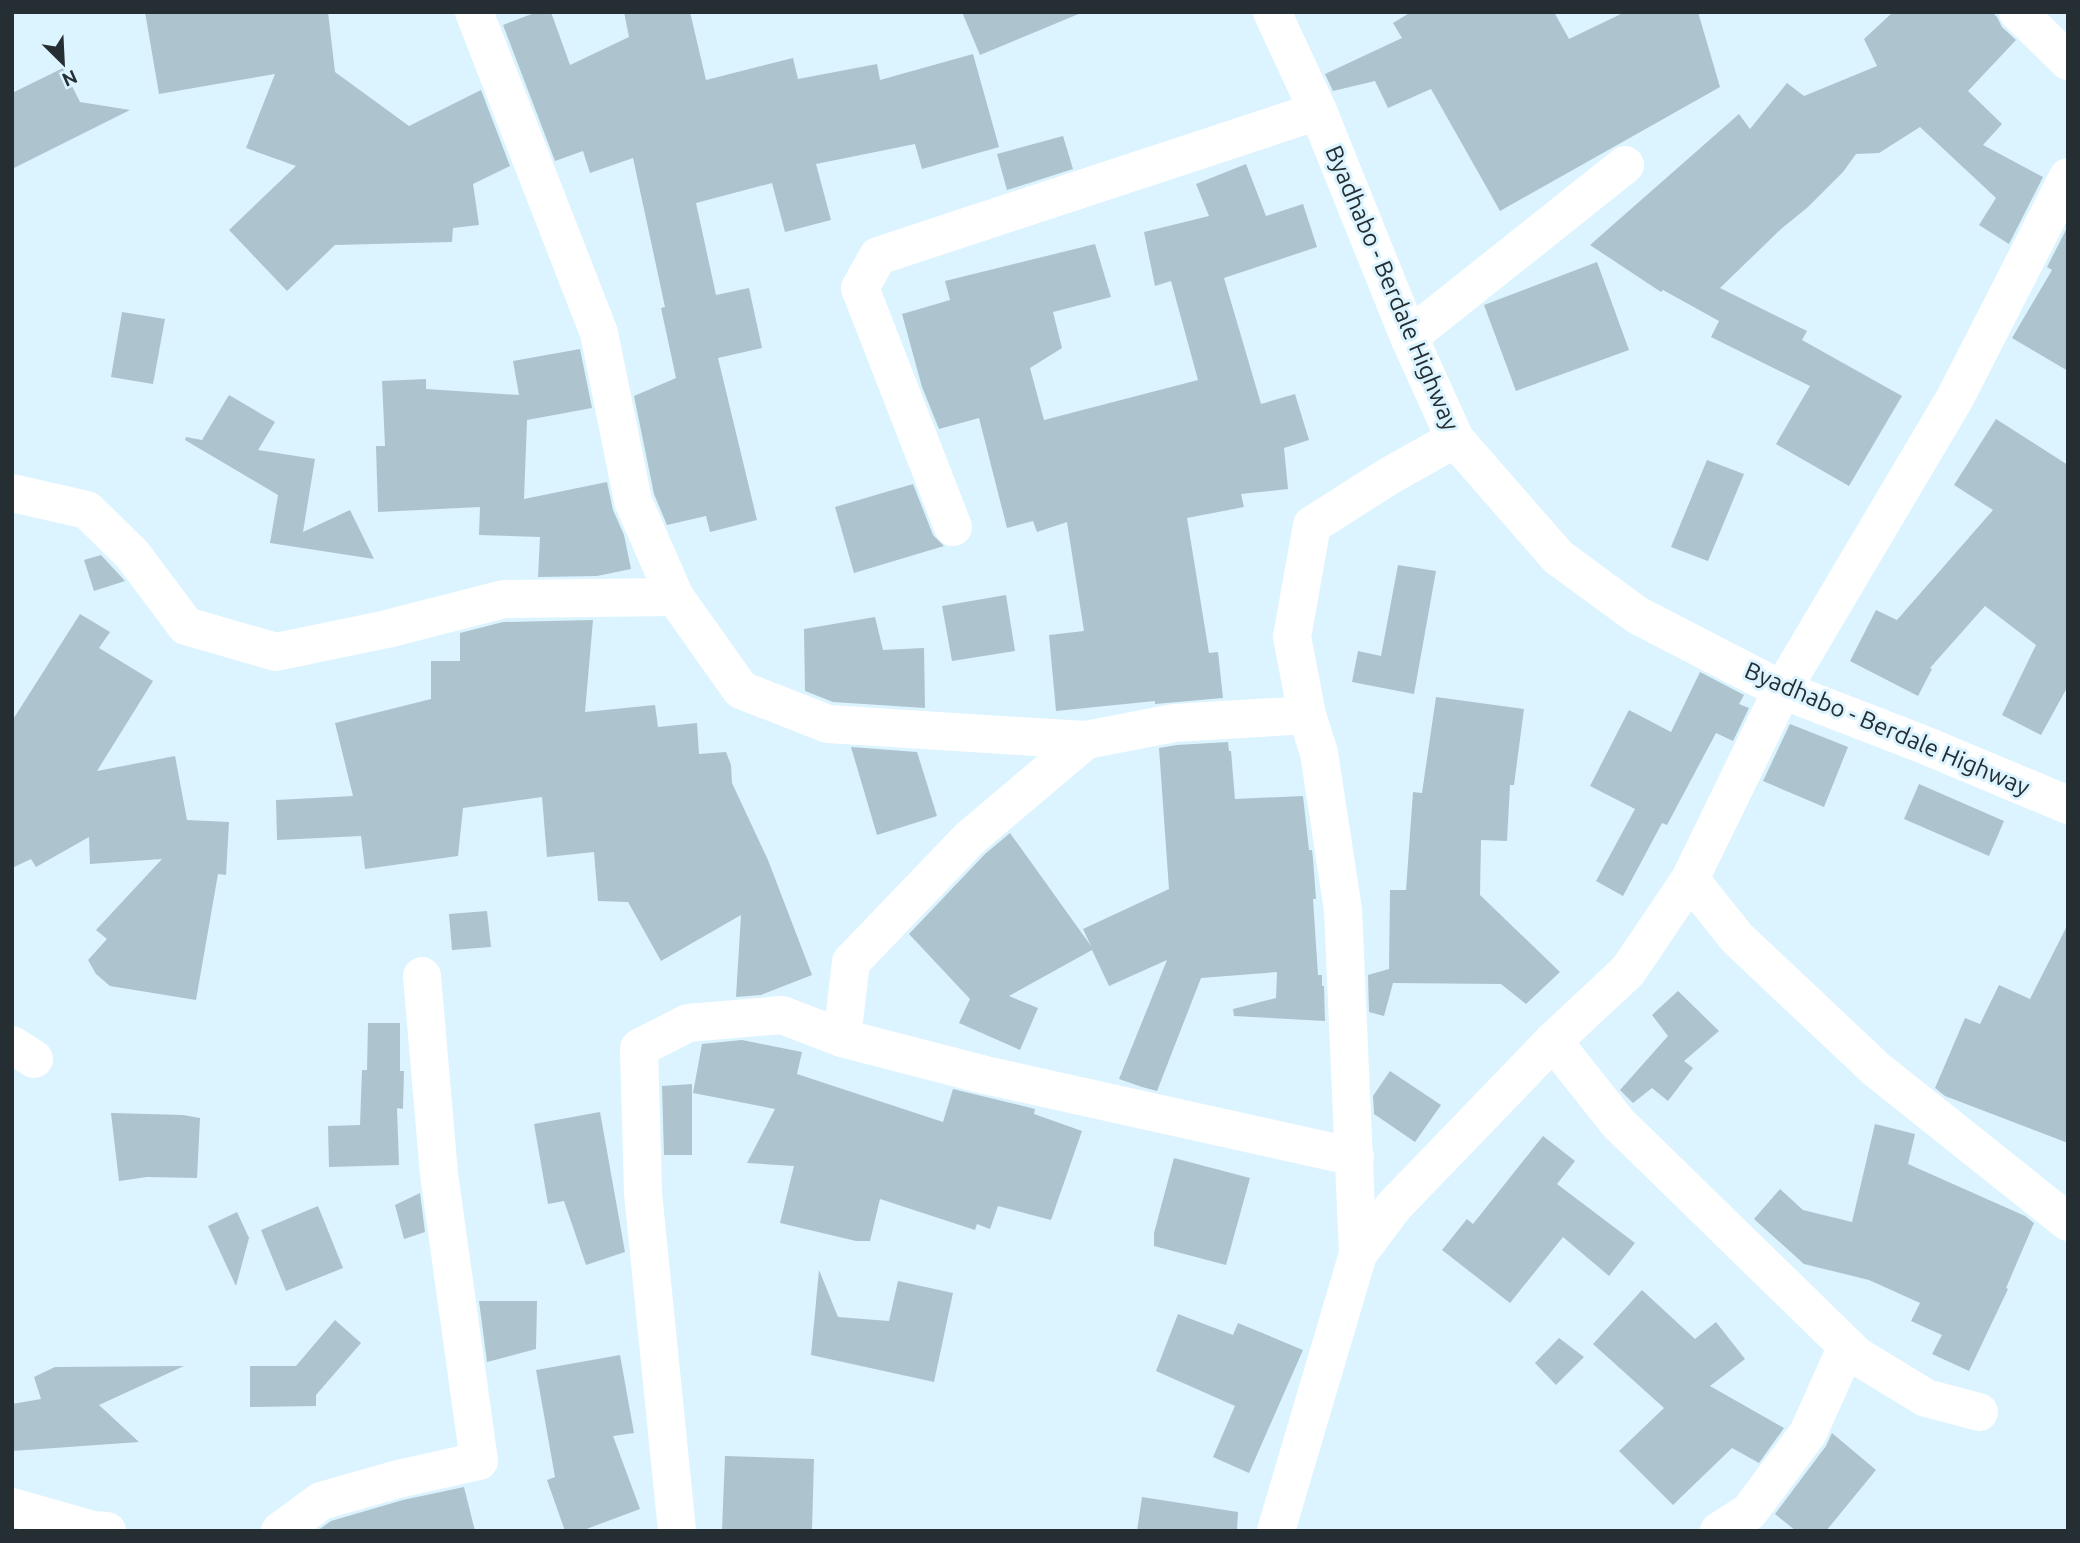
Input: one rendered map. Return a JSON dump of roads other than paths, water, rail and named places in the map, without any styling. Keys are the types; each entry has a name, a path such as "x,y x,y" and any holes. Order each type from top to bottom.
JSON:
{"street":[{"path":"474,12 599,333 632,501 675,597 741,690 828,723 1086,740 1174,723 1307,715"},
{"name":"Byadhabo - Berdale Highway","path":"1272,12 1318,111 1409,337 1455,439 1558,557 1637,615 1782,690 1922,744 2068,805"},
{"path":"2018,12 2068,61"},
{"path":"953,527 859,288 878,256 1318,111"},
{"path":"1409,337 1625,165"},
{"path":"1358,1254 1394,1206 1553,1041 1628,971 1690,878 1782,690 1955,398 2068,177"},
{"path":"1276,1531 1358,1254 1343,910 1319,752 1307,715 1292,637 1312,525 1389,476 1455,439"},
{"path":"12,493 87,510 132,554 186,626 276,652 387,629 504,599 675,597"},
{"path":"842,1038 851,962 970,838 1086,740"},
{"path":"1690,878 1737,938 1876,1069 2068,1222"},
{"path":"279,1531 321,1501 398,1479 480,1461 439,1174 422,976"},
{"path":"677,1531 643,1194 639,1048 688,1023 782,1015 842,1038 985,1075 1354,1157"},
{"path":"1553,1041 1618,1123 1857,1356 1926,1398 1979,1412"},
{"path":"1719,1531 1749,1512 1808,1433 1847,1346"},
{"path":"12,1507 93,1530 107,1531"}]}
